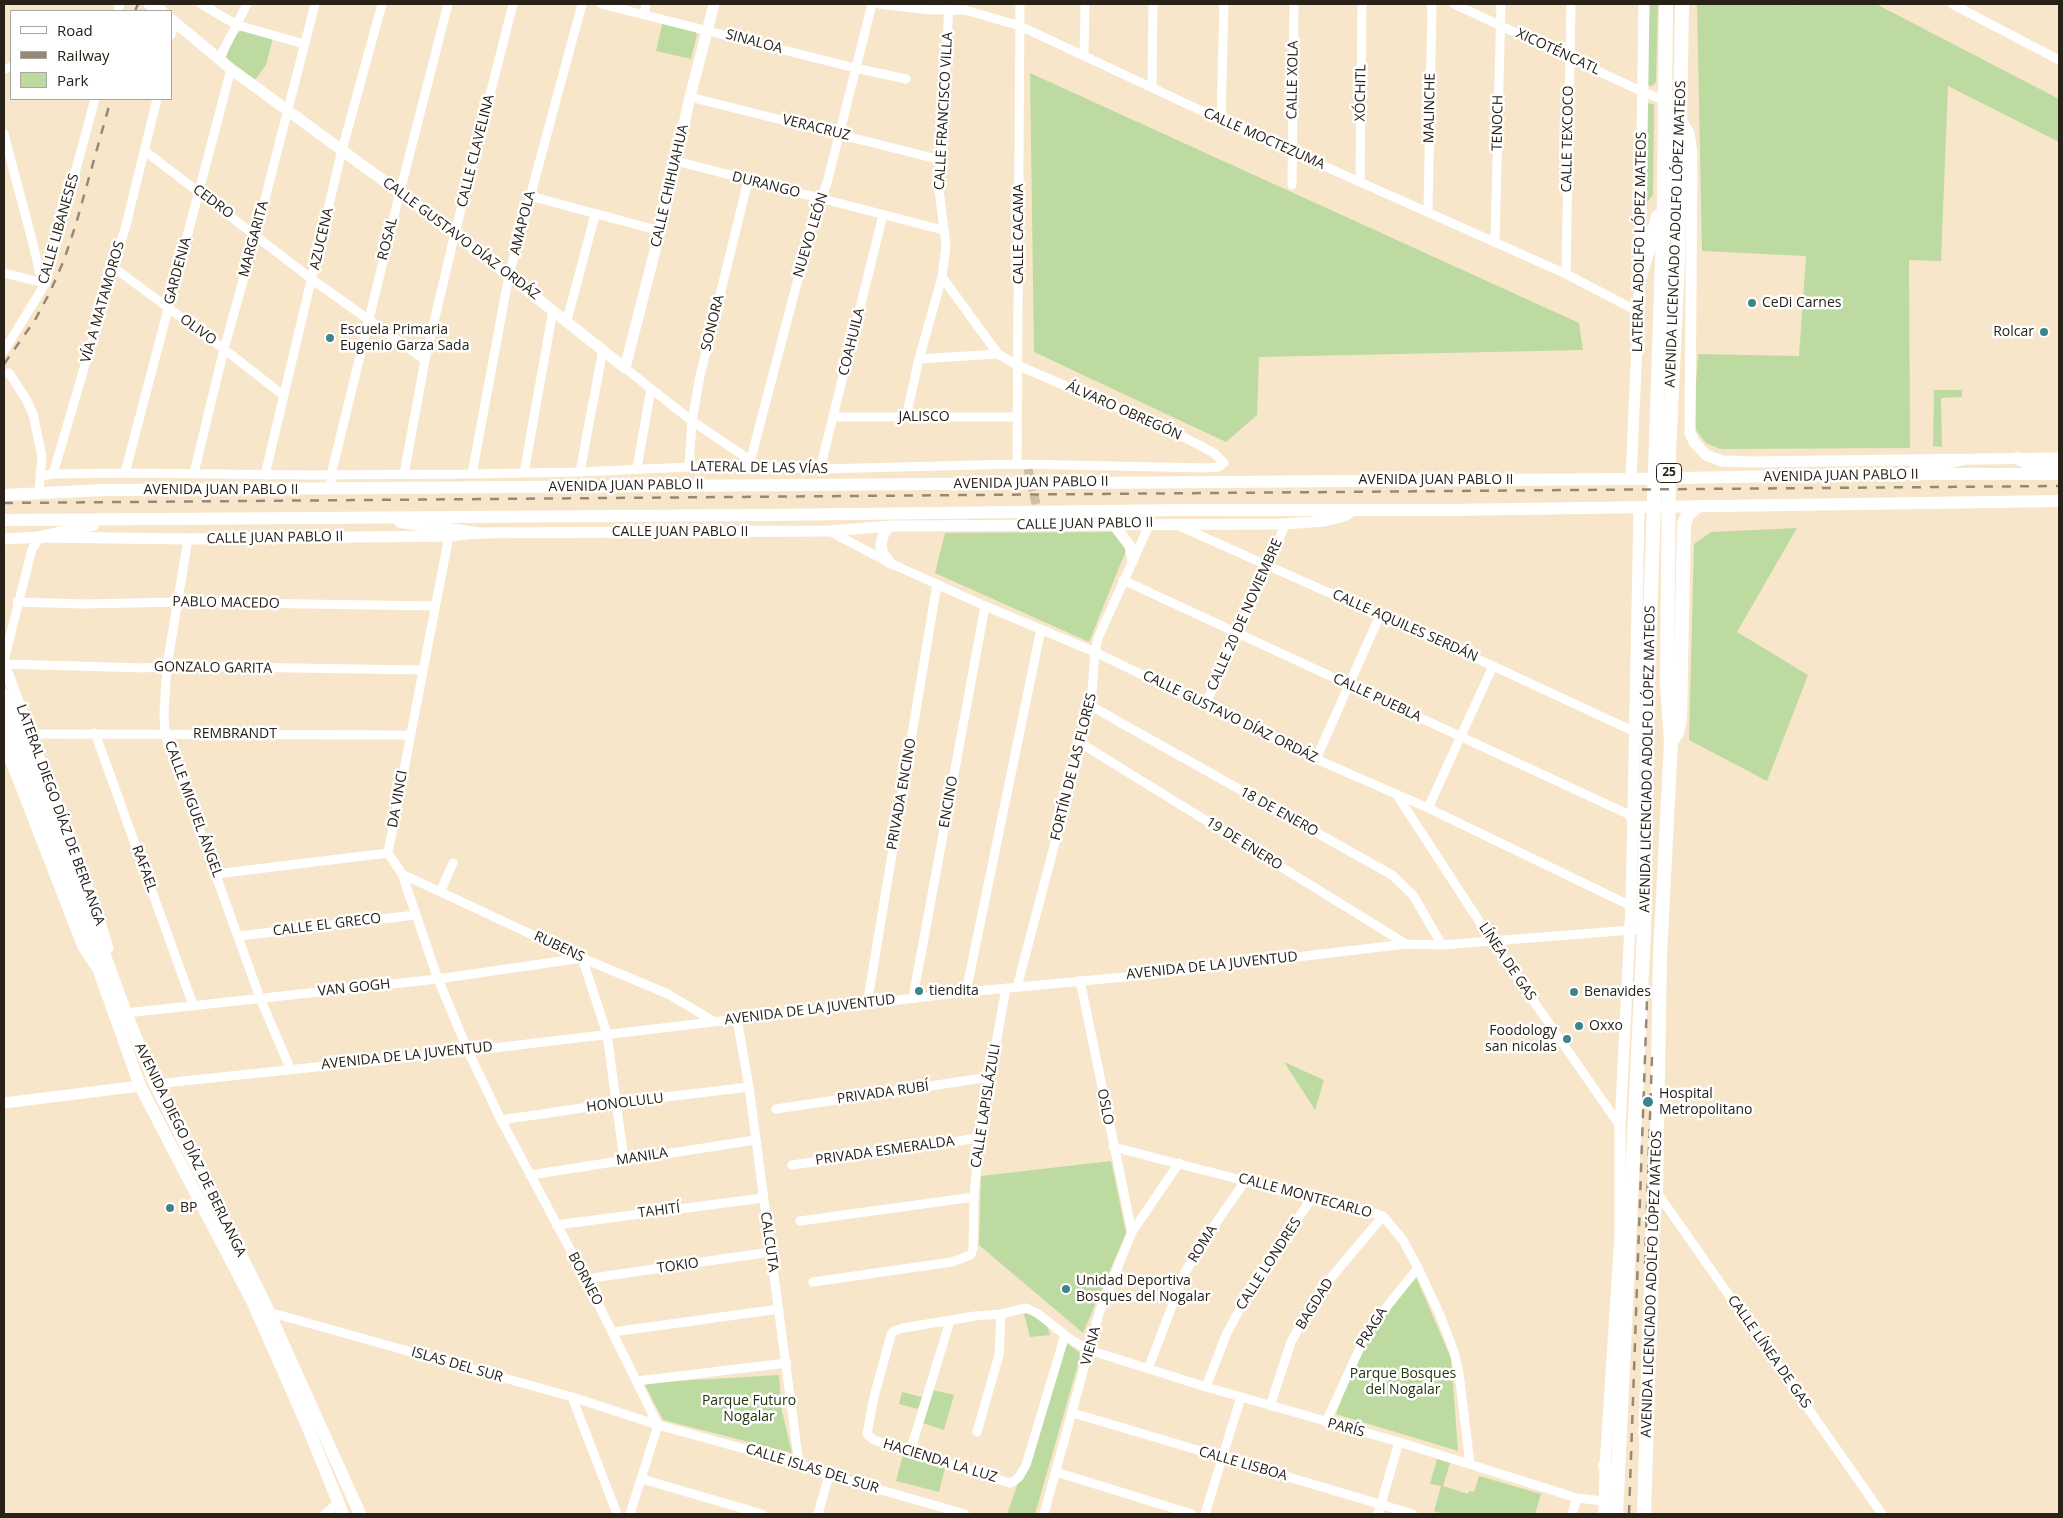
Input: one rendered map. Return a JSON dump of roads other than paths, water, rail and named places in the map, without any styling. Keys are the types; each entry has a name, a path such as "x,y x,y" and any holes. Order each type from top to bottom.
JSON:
{"main road":[{"name":"AVENIDA LICENCIADO ADOLFO LÓPEZ MATEOS","path":"1616,1514 1644,929 1648,680 1664,200 1663,100 1666,4"},
{"name":"AVENIDA LICENCIADO ADOLFO LÓPEZ MATEOS","path":"1644,1514 1652,1236 1656,1191 1660,955 1671,742 1667,685 1669,454 1678,262 1682,4"},
{"path":"1640,276 1664,200"},
{"path":"2017,458 2026,464 2059,466"},
{"path":"1881,474 1960,460"},
{"name":"AVENIDA JUAN PABLO II","path":"4,495 104,490 2059,474"},
{"name":"AVENIDA JUAN PABLO II","path":"4,520 1639,508 2059,502"},
{"path":"1671,742 1677,733 1680,719 1684,534 1686,518 1696,507"},
{"path":"373,516 438,529 476,533"},
{"path":"40,537 96,525 109,520"},
{"name":"AVENIDA DIEGO DÍAZ DE BERLANGA","path":"4,695 104,968 140,1086 255,1308 306,1423 341,1509"},
{"name":"AVENIDA DIEGO DÍAZ DE BERLANGA","path":"4,722 83,910"},
{"path":"1632,816 1646,786"},
{"name":"AVENIDA DIEGO DÍAZ DE BERLANGA","path":"104,968 126,1012 155,1084 269,1312 315,1418 337,1461 358,1514"},
{"path":"306,1423 313,1423 331,1455 337,1461"},
{"path":"1607,1443 1619,1435"},
{"path":"1605,1466 1617,1487"},
{"path":"341,1509 347,1504 358,1514"}],"street":[{"path":"149,4 162,8"},
{"path":"202,4 236,25 304,44"},
{"path":"219,59 248,4"},
{"name":"MARGARITA","path":"194,473 224,349 256,234 314,4"},
{"name":"AZUCENA","path":"265,475 283,395 313,280 342,150 382,4"},
{"name":"ROSAL","path":"331,489 331,475 368,320 448,4"},
{"name":"CALLE CLAVELINA","path":"404,474 426,360 455,233 513,4"},
{"name":"AMAPOLA","path":"472,474 509,275 582,4"},
{"name":"SINALOA","path":"602,4 855,68 906,79"},
{"path":"644,14 646,4"},
{"name":"CALLE CHIHUAHUA","path":"625,368 714,4"},
{"name":"NUEVO LEÓN","path":"750,463 815,214 822,200 840,134 872,4"},
{"name":"CALLE MOCTEZUMA","path":"880,4 915,9 949,7 1020,26 1221,120 1566,274 1639,312"},
{"name":"CALLE CACAMA","path":"1017,464 1020,4"},
{"path":"1084,56 1085,4"},
{"path":"1152,88 1153,4"},
{"path":"1221,120 1224,4"},
{"name":"CALLE XOLA","path":"1292,186 1294,4"},
{"name":"XÓCHITL","path":"1360,182 1362,4"},
{"name":"MALINCHE","path":"1428,212 1432,4"},
{"name":"XICOTÉNCATL","path":"1454,4 1663,100"},
{"name":"TENOCH","path":"1495,243 1501,4"},
{"name":"CALLE TEXCOCO","path":"1566,274 1570,4"},
{"name":"LATERAL ADOLFO LÓPEZ MATEOS","path":"1631,479 1640,276 1644,4"},
{"path":"1952,4 2059,60"},
{"name":"CALLE FRANCISCO VILLA","path":"906,417 918,359 942,277 946,245 938,182 941,160 949,7"},
{"name":"CALLE GUSTAVO DÍAZ ORDÁZ","path":"173,20 231,69 455,233 692,421 750,463"},
{"name":"GARDENIA","path":"125,473 231,69"},
{"name":"VERACRUZ","path":"690,97 941,160"},
{"name":"CALLE LIBANESES","path":"4,351 43,283 94,100"},
{"name":"VÍA A MATAMOROS","path":"53,474 113,267 145,151 157,100"},
{"path":"1679,117 1687,128 1691,139 1690,433 1698,448 1706,456 1722,461 2059,458"},
{"path":"4,134 43,283 4,273"},
{"name":"CEDRO","path":"145,151 256,234 313,280 426,360"},
{"name":"DURANGO","path":"676,161 943,230"},
{"name":"SONORA","path":"689,467 692,421 700,376 748,181"},
{"path":"530,196 660,231"},
{"path":"567,320 595,214"},
{"name":"COAHUILA","path":"820,469 883,215"},
{"name":"OLIVO","path":"113,267 283,395"},
{"path":"942,277 998,354"},
{"path":"524,473 553,310"},
{"path":"580,472 603,349"},
{"path":"918,359 998,354"},
{"name":"ÁLVARO OBREGÓN","path":"998,354 1019,366 1176,433 1214,453 1224,463"},
{"path":"9,373 26,399 33,414 42,457 39,493"},
{"path":"637,468 651,389"},
{"name":"JALISCO","path":"833,417 1016,417"},
{"name":"LATERAL DE LAS VÍAS","path":"53,474 472,474 580,472 750,463 820,469 1017,464 1028,467 1207,468 1218,467 1224,463"},
{"path":"40,476 53,474"},
{"path":"1604,1514 1605,1466 1620,1235 1620,1126 1630,930 1639,508"},
{"name":"CALLE JUAN PABLO II","path":"4,539 40,537 188,539 450,536 476,533 829,531 892,526 1040,523 1285,524 1324,521 1344,516 1354,510"},
{"path":"1637,532 1652,523 1661,522 1670,524 1684,534"},
{"name":"FORTÍN DE LAS FLORES","path":"1017,987 1091,706 1095,652 1098,638 1150,523"},
{"path":"1113,524 1130,546 1133,560"},
{"name":"CALLE AQUILES SERDÁN","path":"1174,524 1493,666 1634,732"},
{"name":"CALLE 20 DE NOVIEMBRE","path":"1205,705 1269,565 1285,524"},
{"path":"890,563 883,554 881,546 882,539 892,526"},
{"name":"CALLE GUSTAVO DÍAZ ORDÁZ","path":"829,531 890,563 985,606 1095,652 1316,759 1428,808 1630,906"},
{"name":"DA VINCI","path":"388,853 422,670 450,536"},
{"path":"4,663 17,602 32,549 40,537"},
{"name":"CALLE MIGUEL ÁNGEL","path":"188,539 167,666 165,734 260,998 290,1068"},
{"name":"CALLE PUEBLA","path":"1123,580 1632,816"},
{"name":"PRIVADA ENCINO","path":"866,1004 937,584"},
{"name":"PABLO MACEDO","path":"17,602 84,604 179,602 435,606"},
{"name":"ENCINO","path":"914,998 985,606"},
{"path":"1316,759 1380,615"},
{"path":"966,992 1041,629"},
{"name":"GONZALO GARITA","path":"4,663 144,668 167,666 422,670"},
{"name":"LATERAL DIEGO DÍAZ DE BERLANGA","path":"4,663 95,907 107,947 104,968"},
{"path":"1428,808 1493,666"},
{"path":"4,702 18,703"},
{"name":"18 DE ENERO","path":"1091,706 1392,875 1413,895 1442,945"},
{"name":"RAFAEL","path":"95,733 193,1006"},
{"name":"REMBRANDT","path":"31,734 410,735"},
{"name":"LATERAL DIEGO DÍAZ DE BERLANGA","path":"4,742 83,947 104,968"},
{"name":"19 DE ENERO","path":"1082,744 1406,944"},
{"name":"LÍNEA DE GAS","path":"1397,795 1492,941 1620,1126"},
{"path":"216,874 388,853 402,874 438,979 468,1051"},
{"path":"441,890 454,863"},
{"name":"RUBENS","path":"402,874 441,890 582,958 668,994 715,1022"},
{"path":"1630,906 1644,929"},
{"name":"CALLE EL GRECO","path":"239,936 415,915"},
{"name":"AVENIDA DE LA JUVENTUD","path":"155,1084 290,1068 468,1051 966,992 1406,944 1442,945 1644,929"},
{"path":"582,958 607,1034 624,1160"},
{"name":"VAN GOGH","path":"126,1012 438,979 582,958"},
{"name":"OSLO","path":"1080,980 1132,1232"},
{"name":"CALLE LAPISLÁZULI","path":"813,1282 952,1262 971,1255 973,1248 974,1197 979,1138 1006,988"},
{"name":"CALCUTA","path":"737,1019 749,1087 799,1464"},
{"name":"BORNEO","path":"468,1051 501,1120 613,1332 658,1425"},
{"name":"PRIVADA RUBÍ","path":"776,1109 990,1077"},
{"path":"4,1102 140,1086"},
{"name":"HONOLULU","path":"501,1120 616,1103 749,1087"},
{"name":"PRIVADA ESMERALDA","path":"792,1165 979,1138"},
{"name":"MANILA","path":"530,1175 755,1140"},
{"name":"CALLE MONTECARLO","path":"1113,1147 1312,1198 1346,1204 1383,1216 1403,1240 1418,1268 1440,1315 1454,1352 1459,1372 1470,1464"},
{"name":"VIENA","path":"1044,1514 1100,1313 1132,1232 1179,1163"},
{"name":"ROMA","path":"1148,1369 1185,1272 1246,1180"},
{"name":"CALLE LÍNEA DE GAS","path":"1656,1191 1882,1514"},
{"path":"800,1221 974,1197"},
{"name":"TAHITÍ","path":"556,1225 763,1198"},
{"name":"CALLE LONDRES","path":"1206,1388 1226,1335 1253,1284 1312,1198"},
{"name":"BAGDAD","path":"1270,1406 1291,1342 1304,1319 1330,1279 1383,1216"},
{"name":"TOKIO","path":"586,1279 770,1252"},
{"name":"PRAGA","path":"1326,1422 1368,1330 1418,1268"},
{"name":"ISLAS DEL SUR","path":"255,1308 572,1397 658,1425"},
{"name":"HACIENDA LA LUZ","path":"1065,1335 1026,1465 1019,1477 1010,1483 874,1440 867,1434 866,1431 891,1335 894,1331 975,1316 1001,1314 1020,1308 1031,1309 1065,1335 1089,1350"},
{"path":"613,1332 779,1309"},
{"path":"977,1432 999,1355 1001,1314"},
{"path":"910,1452 950,1320"},
{"name":"PARÍS","path":"1089,1350 1206,1388 1399,1442 1578,1498 1604,1501"},
{"path":"638,1382 787,1363"},
{"path":"572,1397 617,1514"},
{"path":"1205,1514 1241,1397"},
{"name":"CALLE LISBOA","path":"1073,1413 1222,1459 1413,1514"},
{"path":"630,1514 658,1425"},
{"name":"CALLE ISLAS DEL SUR","path":"658,1425 799,1464 829,1475 965,1514"},
{"path":"1647,1427 1651,1442 1651,1514"},
{"path":"1378,1514 1399,1442"},
{"path":"1056,1472 1192,1514"},
{"path":"818,1514 829,1475"},
{"path":"642,1479 762,1514"},
{"path":"1572,1514 1578,1498"},
{"path":"325,1514 341,1509"}],"tunnel":[{"path":"1028,469 1040,521"}],"railway":[{"path":"135,10 138,4"},
{"path":"4,364 35,320 64,260 111,100"},
{"path":"4,503 2059,486"},
{"path":"1629,1514 1647,1000"},
{"path":"1645,1264 1652,1057"}],"place":[{"name":"CeDi Carnes","path":"1752,303"},
{"name":"Rolcar","path":"2044,332"},
{"name":"Escuela Primaria Eugenio Garza Sada","path":"330,338"},
{"name":"tiendita","path":"919,991"},
{"name":"Benavides","path":"1574,992"},
{"name":"Oxxo","path":"1579,1026"},
{"name":"Foodology san nicolas","path":"1567,1039"},
{"name":"Hospital Metropolitano","path":"1648,1102"},
{"name":"BP","path":"170,1208"},
{"name":"Unidad Deportiva Bosques del Nogalar","path":"1066,1289"}],"park label":[{"name":"Parque Bosques del Nogalar","path":"1403,1382"},
{"name":"Parque Futuro Nogalar","path":"749,1409"}]}
